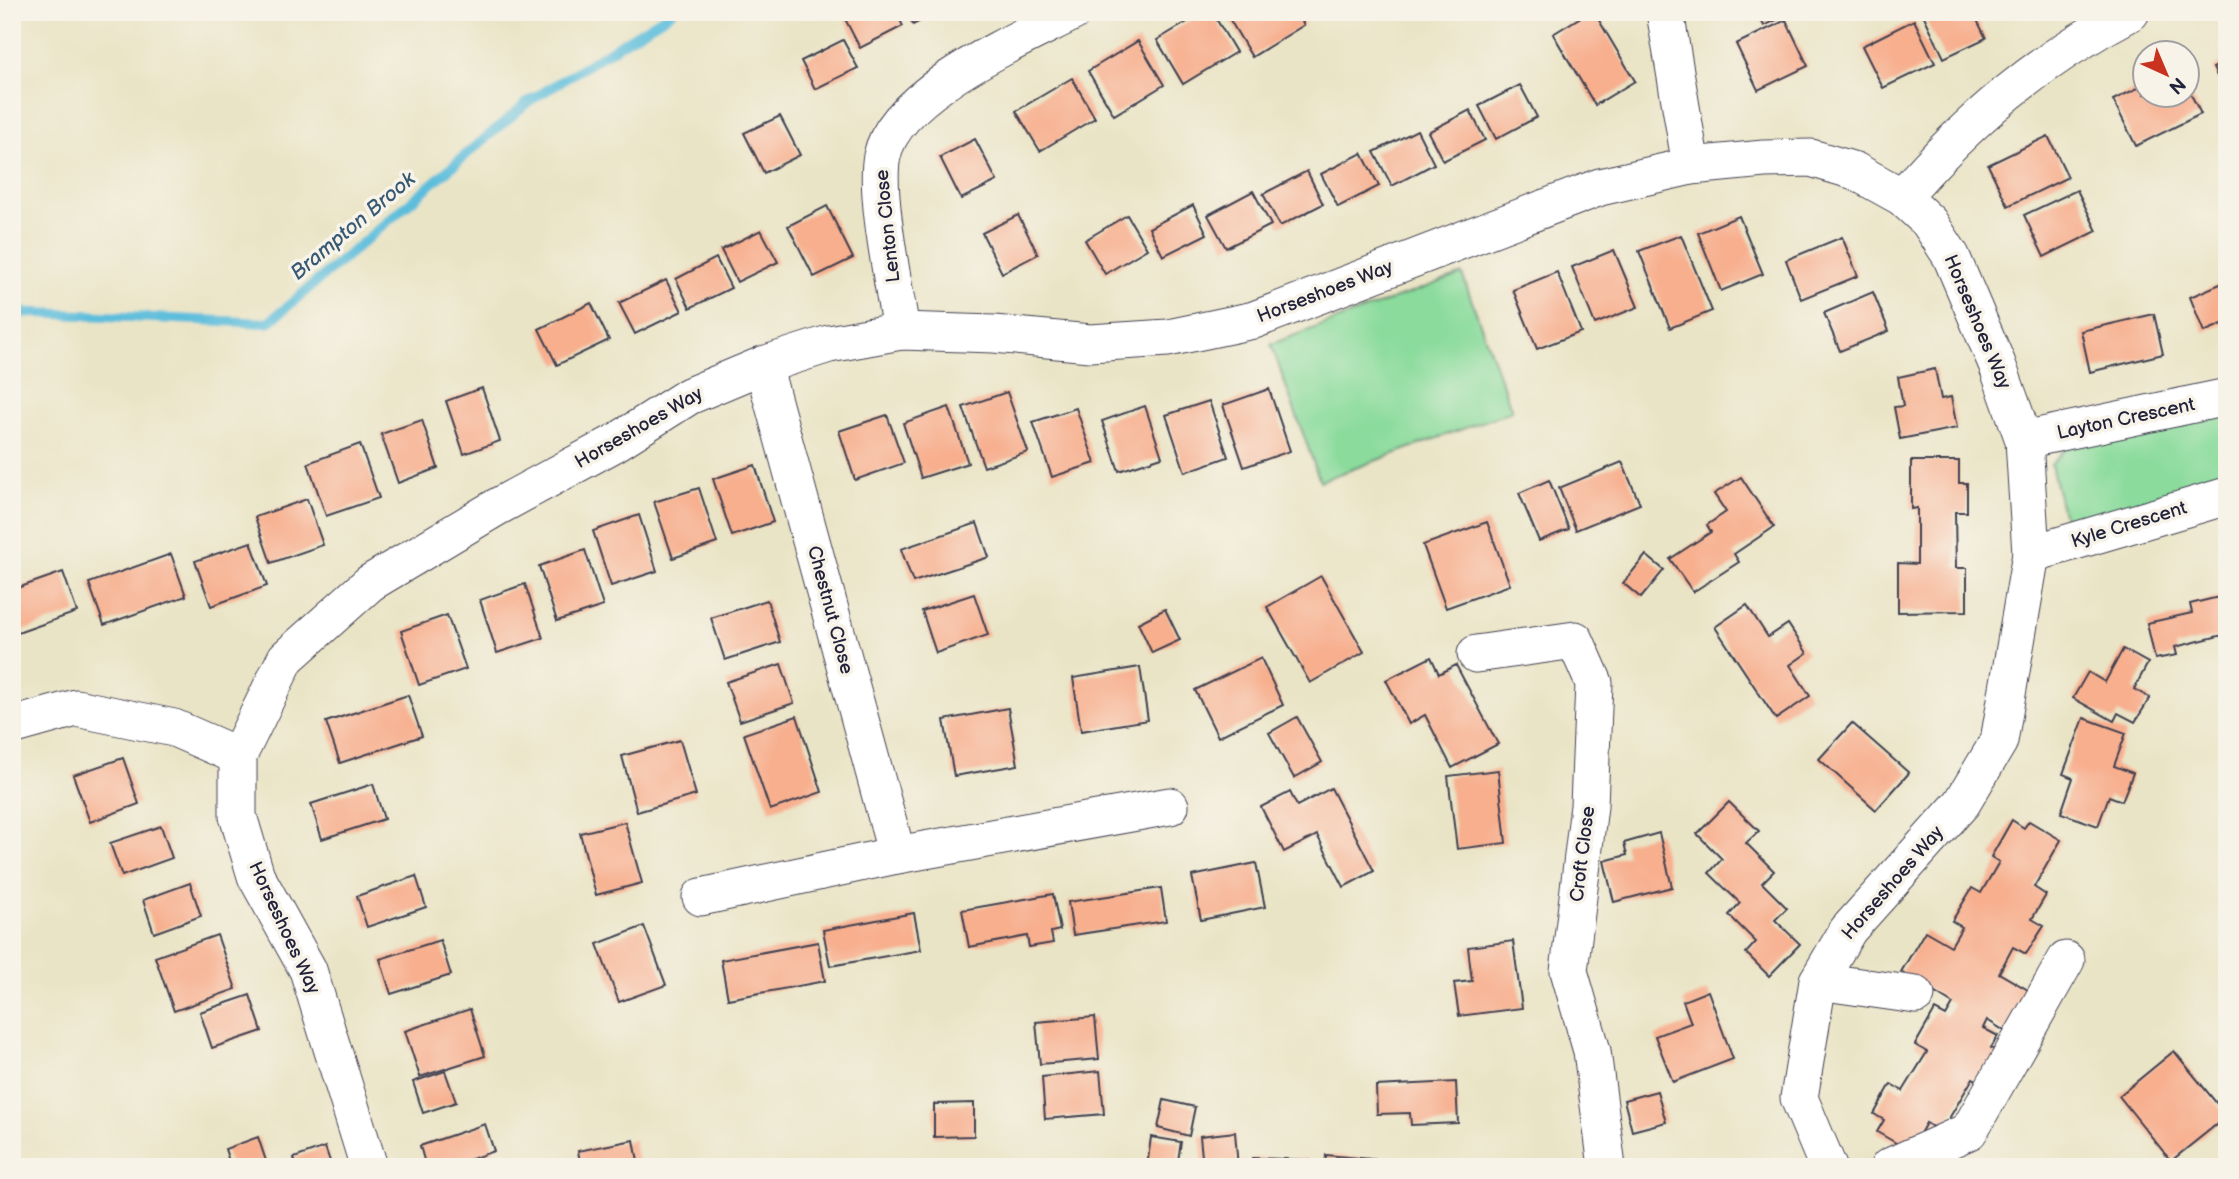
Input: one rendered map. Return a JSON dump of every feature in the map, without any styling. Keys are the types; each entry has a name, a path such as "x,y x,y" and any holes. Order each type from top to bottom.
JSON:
{"street":[{"name":"Lenton Close","path":"901,331 882,184 881,156 897,123 924,95 1007,46 1073,12"},
{"path":"1665,12 1691,166"},
{"path":"1902,197 1943,150 2002,94 2080,39 2131,12"},
{"name":"Horseshoes Way","path":"369,1167 308,970 256,876 238,816 238,756 286,658 370,583 497,507 615,443 689,396 763,365 829,344 901,331 994,334 1090,344 1168,338 1242,323 1333,292 1414,257 1600,187 1691,166 1764,159 1811,158 1854,171 1902,197 1929,222 1951,256 1997,364 2024,440 2031,554 1999,741 1962,803 1848,930 1818,981 1799,1098 1828,1167"},
{"name":"Chestnut Close","path":"763,365 897,855"},
{"name":"Layton Crescent","path":"2024,440 2227,397"},
{"name":"Kyle Crescent","path":"2031,554 2227,496"},
{"name":"Croft Close","path":"1476,654 1575,640 1594,683 1589,806 1569,971 1592,1051 1607,1167"},
{"path":"12,726 76,708 174,728 238,756"},
{"path":"701,897 897,855 1170,806"},
{"path":"1889,1167 1969,1131 2066,960"},
{"path":"1818,981 1916,995"}],"green space":[{"path":"1462,274 1512,411 1320,481 1271,344"},
{"path":"2227,411 2227,489 2077,531 2065,522 2051,465 2068,445"}],"building":[{"path":"853,12 896,12 903,26 860,48 844,17"},
{"path":"907,12 938,12 913,25"},
{"path":"1204,12 1212,12 1236,52 1183,84 1157,40"},
{"path":"1230,12 1297,12 1304,25 1252,57 1227,15"},
{"path":"1589,12 1594,12 1635,81 1595,105 1553,34"},
{"path":"1757,12 1793,12 1764,26"},
{"path":"1922,12 1973,12 1986,38 1944,58"},
{"path":"1786,20 1808,66 1758,90 1736,44"},
{"path":"1914,20 1935,63 1883,88 1862,46"},
{"path":"843,40 858,68 815,89 801,61"},
{"path":"1138,41 1164,85 1114,115 1088,71"},
{"path":"2227,61 2227,96 2213,68"},
{"path":"1072,78 1095,118 1040,151 1016,111"},
{"path":"1520,85 1537,117 1496,139 1479,106"},
{"path":"2130,92 2130,108 2198,108 2201,114 2136,146 2113,100"},
{"path":"1470,110 1485,140 1443,161 1428,132"},
{"path":"780,116 800,155 764,173 744,133"},
{"path":"1417,130 1434,164 1392,186 1374,152"},
{"path":"2048,136 2068,177 2008,206 1988,165"},
{"path":"975,139 997,181 961,199 940,157"},
{"path":"1362,153 1379,186 1338,207 1321,174"},
{"path":"1307,171 1323,204 1280,226 1263,194"},
{"path":"2077,190 2097,231 2044,257 2024,215"},
{"path":"1253,191 1271,225 1226,248 1208,215"},
{"path":"1193,205 1207,234 1163,256 1149,228"},
{"path":"827,206 853,258 814,277 788,226"},
{"path":"1018,215 1038,254 1002,273 982,233"},
{"path":"1127,215 1147,249 1105,274 1085,240"},
{"path":"1739,216 1763,274 1721,291 1698,233"},
{"path":"761,230 778,262 737,282 721,250"},
{"path":"1681,235 1712,311 1670,328 1639,251"},
{"path":"1842,237 1858,276 1801,299 1786,260"},
{"path":"1614,250 1638,307 1595,324 1572,267"},
{"path":"716,258 731,288 690,308 676,279"},
{"path":"1557,272 1581,332 1537,349 1513,290"},
{"path":"666,280 682,311 635,334 619,303"},
{"path":"2227,281 2227,322 2204,332 2190,297"},
{"path":"1873,292 1889,331 1840,351 1824,313"},
{"path":"591,303 609,340 557,365 539,329"},
{"path":"2154,314 2163,354 2090,372 2081,331"},
{"path":"1935,369 1941,399 1951,397 1957,428 1900,439 1894,407 1903,406 1898,377"},
{"path":"482,388 500,441 464,454 446,401"},
{"path":"1269,389 1290,451 1244,467 1223,405"},
{"path":"1007,392 1028,452 984,467 963,407"},
{"path":"1209,401 1228,457 1185,472 1166,415"},
{"path":"1145,406 1162,457 1119,471 1102,421"},
{"path":"949,407 968,463 921,478 903,423"},
{"path":"1076,408 1095,463 1052,477 1033,422"},
{"path":"887,415 904,463 855,480 839,431"},
{"path":"422,420 438,468 398,483 381,434"},
{"path":"360,444 379,498 326,516 308,463"},
{"path":"1911,461 1959,461 1959,483 1967,483 1967,512 1955,512 1956,568 1967,568 1967,611 1898,612 1898,563 1917,564 1917,508 1911,509"},
{"path":"1622,462 1640,504 1576,530 1559,488"},
{"path":"755,465 773,522 732,536 713,479"},
{"path":"1741,477 1774,527 1734,554 1739,562 1693,592 1670,559 1711,532 1707,525 1726,512 1714,494"},
{"path":"1549,480 1569,529 1539,541 1519,493"},
{"path":"699,488 717,543 673,558 654,502"},
{"path":"307,499 323,545 271,563 255,517"},
{"path":"639,515 657,571 611,586 593,531"},
{"path":"1487,522 1510,585 1446,608 1423,545"},
{"path":"977,523 989,557 913,582 901,549"},
{"path":"251,542 267,586 211,606 195,561"},
{"path":"585,550 603,606 557,621 539,566"},
{"path":"171,554 186,596 104,625 89,583"},
{"path":"1646,555 1664,570 1641,598 1623,583"},
{"path":"63,572 77,612 12,635 12,590"},
{"path":"1321,576 1364,652 1310,683 1267,607"},
{"path":"525,584 543,638 497,653 480,600"},
{"path":"974,594 988,635 936,653 922,611"},
{"path":"2227,595 2227,634 2175,647 2177,655 2155,659 2147,623 2192,613 2190,604"},
{"path":"767,600 780,642 725,660 711,618"},
{"path":"1747,605 1768,637 1788,624 1807,653 1790,665 1810,696 1776,719 1715,627"},
{"path":"1165,609 1180,640 1152,653 1138,623"},
{"path":"447,615 466,669 419,685 401,631"},
{"path":"2123,649 2148,663 2134,689 2150,698 2135,722 2118,713 2114,721 2073,698 2088,672 2105,682"},
{"path":"1431,657 1439,674 1456,665 1498,744 1452,768 1425,715 1409,724 1386,680"},
{"path":"1261,658 1283,705 1218,737 1195,690"},
{"path":"781,664 794,703 740,721 726,682"},
{"path":"1140,667 1148,720 1081,731 1073,678"},
{"path":"408,695 422,736 340,763 326,722"},
{"path":"1008,708 1018,765 954,776 944,720"},
{"path":"797,716 822,792 770,810 744,734"},
{"path":"1297,717 1322,762 1294,778 1269,733"},
{"path":"2084,718 2126,733 2114,766 2133,773 2122,801 2109,796 2098,826 2061,813 2073,778 2063,774"},
{"path":"1852,723 1909,773 1876,810 1819,759"},
{"path":"680,740 696,795 637,812 622,756"},
{"path":"123,758 139,804 90,822 73,775"},
{"path":"1498,770 1506,843 1457,849 1448,776"},
{"path":"373,784 384,819 322,839 311,804"},
{"path":"1331,788 1374,871 1344,887 1317,835 1284,852 1261,807 1290,792 1297,806"},
{"path":"1729,802 1759,831 1746,843 1774,871 1762,883 1787,908 1775,920 1800,944 1769,976 1746,953 1756,942 1729,915 1740,903 1709,873 1722,859 1697,834"},
{"path":"2012,820 2024,828 2029,821 2061,840 2034,887 2046,895 2032,919 2044,926 2026,954 2013,947 1999,973 2035,994 2011,1035 1987,1020 1983,1028 1998,1036 1991,1048 2003,1056 1986,1085 1973,1078 1941,1132 1926,1123 1910,1151 1877,1132 1884,1120 1874,1114 1891,1084 1903,1091 1927,1052 1915,1045 1935,1010 1946,1016 1953,1004 1901,972 1925,931 1951,946 1962,927 1952,921 1972,888 1981,893 1999,862 1991,857"},
{"path":"625,822 642,883 596,895 580,833"},
{"path":"161,826 172,858 122,876 110,843"},
{"path":"1659,833 1672,887 1614,902 1604,861 1627,855 1624,843"},
{"path":"1256,863 1265,907 1201,920 1192,876"},
{"path":"416,876 426,907 367,927 357,896"},
{"path":"190,883 201,916 154,933 143,900"},
{"path":"1161,888 1166,921 1073,935 1068,902"},
{"path":"1053,894 1060,930 1051,932 1053,943 1029,947 1027,936 969,947 962,910"},
{"path":"914,913 921,950 830,966 823,930"},
{"path":"644,926 666,985 619,1002 597,944"},
{"path":"217,935 236,989 174,1011 155,957"},
{"path":"440,940 451,975 391,994 380,959"},
{"path":"1513,941 1522,1008 1459,1016 1454,983 1472,981 1468,947"},
{"path":"818,942 825,981 728,999 721,960"},
{"path":"1708,991 1733,1059 1673,1082 1655,1036 1691,1023 1683,1001"},
{"path":"250,995 262,1031 212,1048 200,1012"},
{"path":"470,1009 485,1056 420,1077 405,1031"},
{"path":"1095,1017 1099,1059 1040,1064 1036,1022"},
{"path":"2174,1051 2227,1116 2171,1161 2119,1096"},
{"path":"445,1071 456,1102 423,1113 413,1082"},
{"path":"1100,1071 1104,1114 1045,1119 1042,1077"},
{"path":"1456,1082 1458,1123 1411,1125 1410,1113 1377,1114 1376,1086"},
{"path":"1657,1091 1666,1122 1632,1131 1624,1100"},
{"path":"1164,1100 1195,1107 1189,1136 1158,1128"},
{"path":"974,1103 974,1136 934,1137 934,1104"},
{"path":"485,1124 494,1151 471,1159 474,1167 426,1167 420,1146"},
{"path":"1235,1132 1238,1167 1203,1167 1200,1136"},
{"path":"258,1137 268,1167 231,1167 225,1149"},
{"path":"1151,1137 1181,1142 1177,1167 1147,1167"},
{"path":"634,1140 639,1167 581,1167 578,1151"},
{"path":"325,1147 332,1167 297,1167 294,1158"},
{"path":"1326,1155 1381,1160 1380,1167 1325,1167"},
{"path":"1252,1158 1310,1160 1310,1167 1252,1167"}],"waterway":[{"name":"Brampton Brook","path":"12,312 268,323 528,102 672,12"}]}
